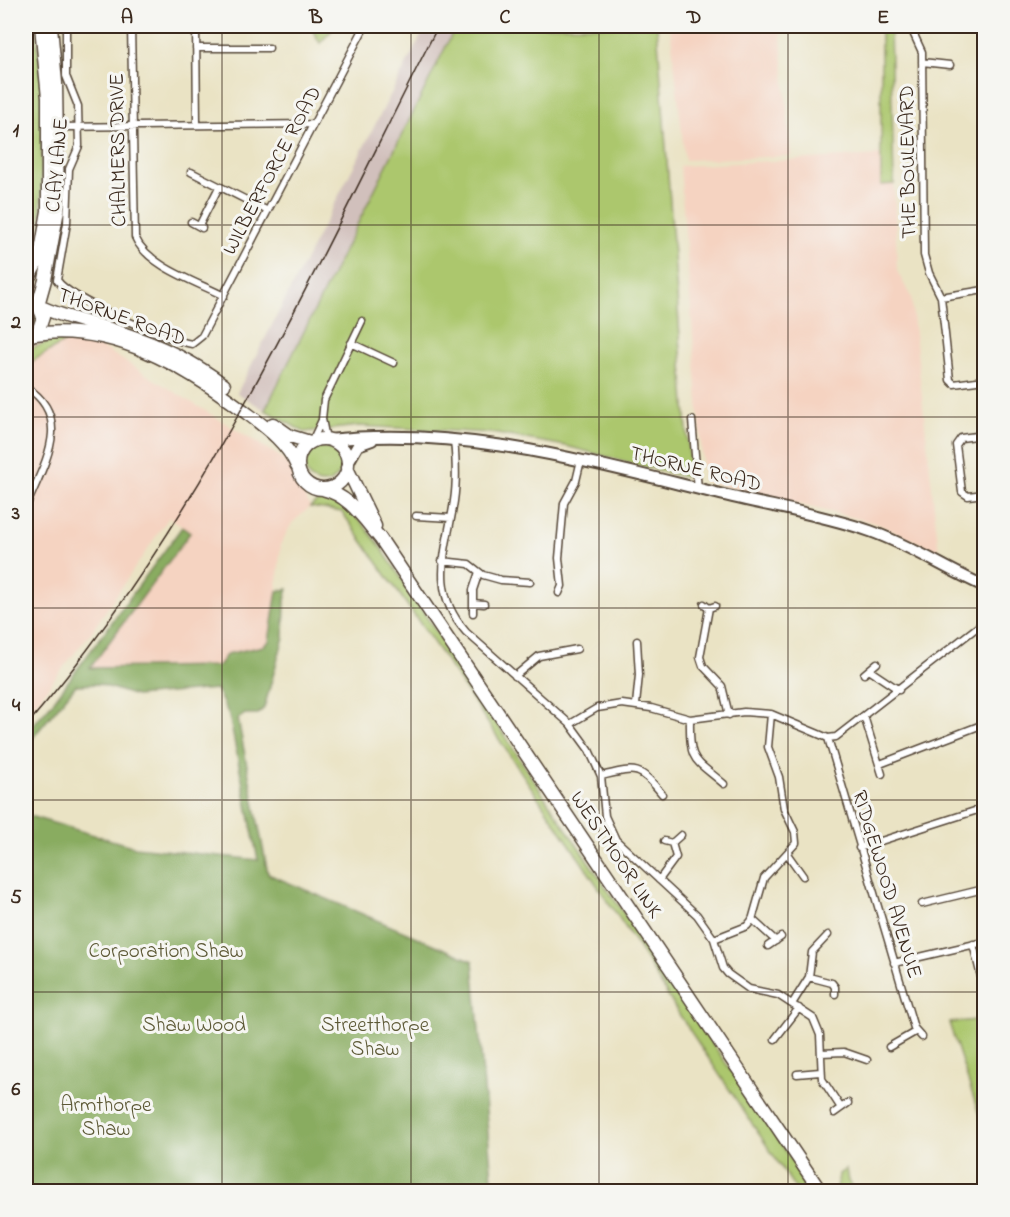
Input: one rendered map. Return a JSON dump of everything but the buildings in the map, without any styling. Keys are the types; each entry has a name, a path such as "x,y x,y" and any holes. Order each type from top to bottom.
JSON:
{"highway":[{"path":"26,283 40,257 48,211 47,77 41,26"},
{"path":"29,338 43,321 38,305 58,210 54,42 51,26"},
{"name":"THORNE ROAD","path":"26,298 76,322 124,333 183,358 209,374 282,431 311,442"},
{"name":"THORNE ROAD","path":"29,338 75,331 116,341 178,366 212,386 277,436 297,466"},
{"path":"327,439 344,452 347,466 339,483 322,489 307,484 297,466 300,452 311,442 327,439"},
{"name":"WESTMOOR LINK","path":"347,466 380,538"},
{"name":"WESTMOOR LINK","path":"322,489 341,495 380,538 821,1191"}],"main road":[{"name":"THORNE ROAD","path":"327,439 385,438 505,444 581,459 870,531 984,586"},
{"path":"347,466 358,445 385,438"}],"street":[{"name":"CLAY LANE","path":"66,26 66,76 78,106 78,146 69,169 67,224 57,280 64,290 122,318 184,343 192,344 198,341 206,330"},
{"name":"CHALMERS DRIVE","path":"131,26 134,231 139,247 153,260 224,296"},
{"path":"196,26 197,124"},
{"name":"WILBERFORCE ROAD","path":"206,330 365,26"},
{"name":"THE BOULEVARD","path":"910,26 920,45 922,62 924,255 929,273 941,297 950,381 954,384 984,380"},
{"path":"196,48 269,48"},
{"path":"922,62 950,66"},
{"path":"57,127 313,124"},
{"path":"191,172 268,211"},
{"path":"190,222 201,227 219,187"},
{"path":"941,297 984,290"},
{"path":"311,442 322,419 324,400 362,321"},
{"path":"351,343 394,363"},
{"path":"26,387 45,402 54,426 45,459 26,507"},
{"path":"322,419 327,439"},
{"path":"692,420 698,489"},
{"path":"984,435 961,438 956,445 963,494 984,494"},
{"path":"454,440 455,487 442,561 444,589 454,616 466,632 570,724 589,750 601,776 605,816 610,831 622,848 698,915 714,939 723,968 728,974 748,989 778,994 816,1024 821,1053 820,1072 825,1085 841,1108"},
{"path":"559,593 562,586 559,558 564,503 576,481 581,459"},
{"path":"416,516 451,518"},
{"path":"442,561 465,563 479,572 501,580 530,582"},
{"path":"473,613 474,583 479,572"},
{"path":"473,603 484,604"},
{"path":"709,606 700,657 704,666 722,686 729,715"},
{"path":"570,724 597,708 622,704 636,705 690,719 756,711 771,714 828,738 836,737 984,622"},
{"path":"636,705 639,675 637,641"},
{"path":"515,676 539,656 577,650"},
{"path":"877,663 866,672 899,690"},
{"path":"714,939 747,926 752,919 764,878 793,849 796,838 784,809 779,777 768,747 771,714"},
{"path":"864,716 882,774"},
{"path":"690,719 690,744 693,756 700,766 724,784"},
{"path":"880,764 984,724"},
{"name":"RIDGEWOOD AVENUE","path":"828,738 915,1032"},
{"path":"601,776 638,770 648,776 662,794"},
{"path":"859,848 984,808"},
{"path":"672,843 681,836"},
{"path":"664,841 672,843"},
{"path":"659,880 675,857 672,843"},
{"path":"788,855 803,876"},
{"path":"922,904 984,889"},
{"path":"752,919 778,939 768,946"},
{"path":"776,1039 796,1006 809,977 812,952 828,935"},
{"path":"894,963 984,942"},
{"path":"973,944 984,990"},
{"path":"809,977 832,983 836,987 835,994"},
{"path":"889,1047 915,1032 922,1037"},
{"path":"857,1055 858,1046"},
{"path":"821,1053 844,1052 867,1059"},
{"path":"797,1074 820,1072"},
{"path":"834,1113 848,1102"}],"shaded area":[{"path":"426,26 456,26 265,410 237,393"},
{"path":"670,26 780,26 791,156 685,160"},
{"path":"880,155 881,185 894,184 897,271 911,297 939,552 875,523 704,481 680,166"},
{"path":"26,329 77,332 282,458 296,475 310,507 292,523 281,543 273,630 269,641 263,646 227,654 218,666 90,669 190,533 169,517 92,631 26,715"}],"green space":[{"path":"26,26 34,26 42,74 41,213 37,238 26,264"},
{"path":"310,26 331,26 332,30 320,43"},
{"path":"456,26 657,26 690,472 685,477 566,446 492,433 359,426 304,432 265,410"},
{"path":"881,26 890,26 894,184 881,185"},
{"path":"26,305 33,308 38,316 35,327 27,331"},
{"path":"69,334 70,339 26,365 26,353 32,348"},
{"path":"323,447 336,452 341,465 336,478 323,483 310,478 305,465 310,452"},
{"path":"320,499 330,500 346,507 360,520 378,543 550,805 813,1191 797,1191 677,1011 638,946 445,659 342,512 310,507"},
{"name":"Shaw Wood","path":"182,527 190,533 90,668 218,666 227,654 263,646 269,641 277,591 288,589 285,600 284,637 264,708 258,714 245,714 238,719 268,874 473,961 493,1191 26,1191 26,815 135,847 258,860 229,715 216,689 136,696 99,684 76,685 26,746 26,733 53,702"},
{"path":"984,1019 984,1129 949,1023"},
{"path":"846,1169 848,1181 855,1191 833,1191 837,1188 839,1174"}],"railway":[{"path":"26,726 90,647 148,564 202,478 301,299 438,26"}],"park label":[{"name":"Corporation Shaw","path":"166,950"},
{"name":"Streetthorpe Shaw","path":"375,1036"},
{"name":"Armthorpe Shaw","path":"106,1116"}]}
